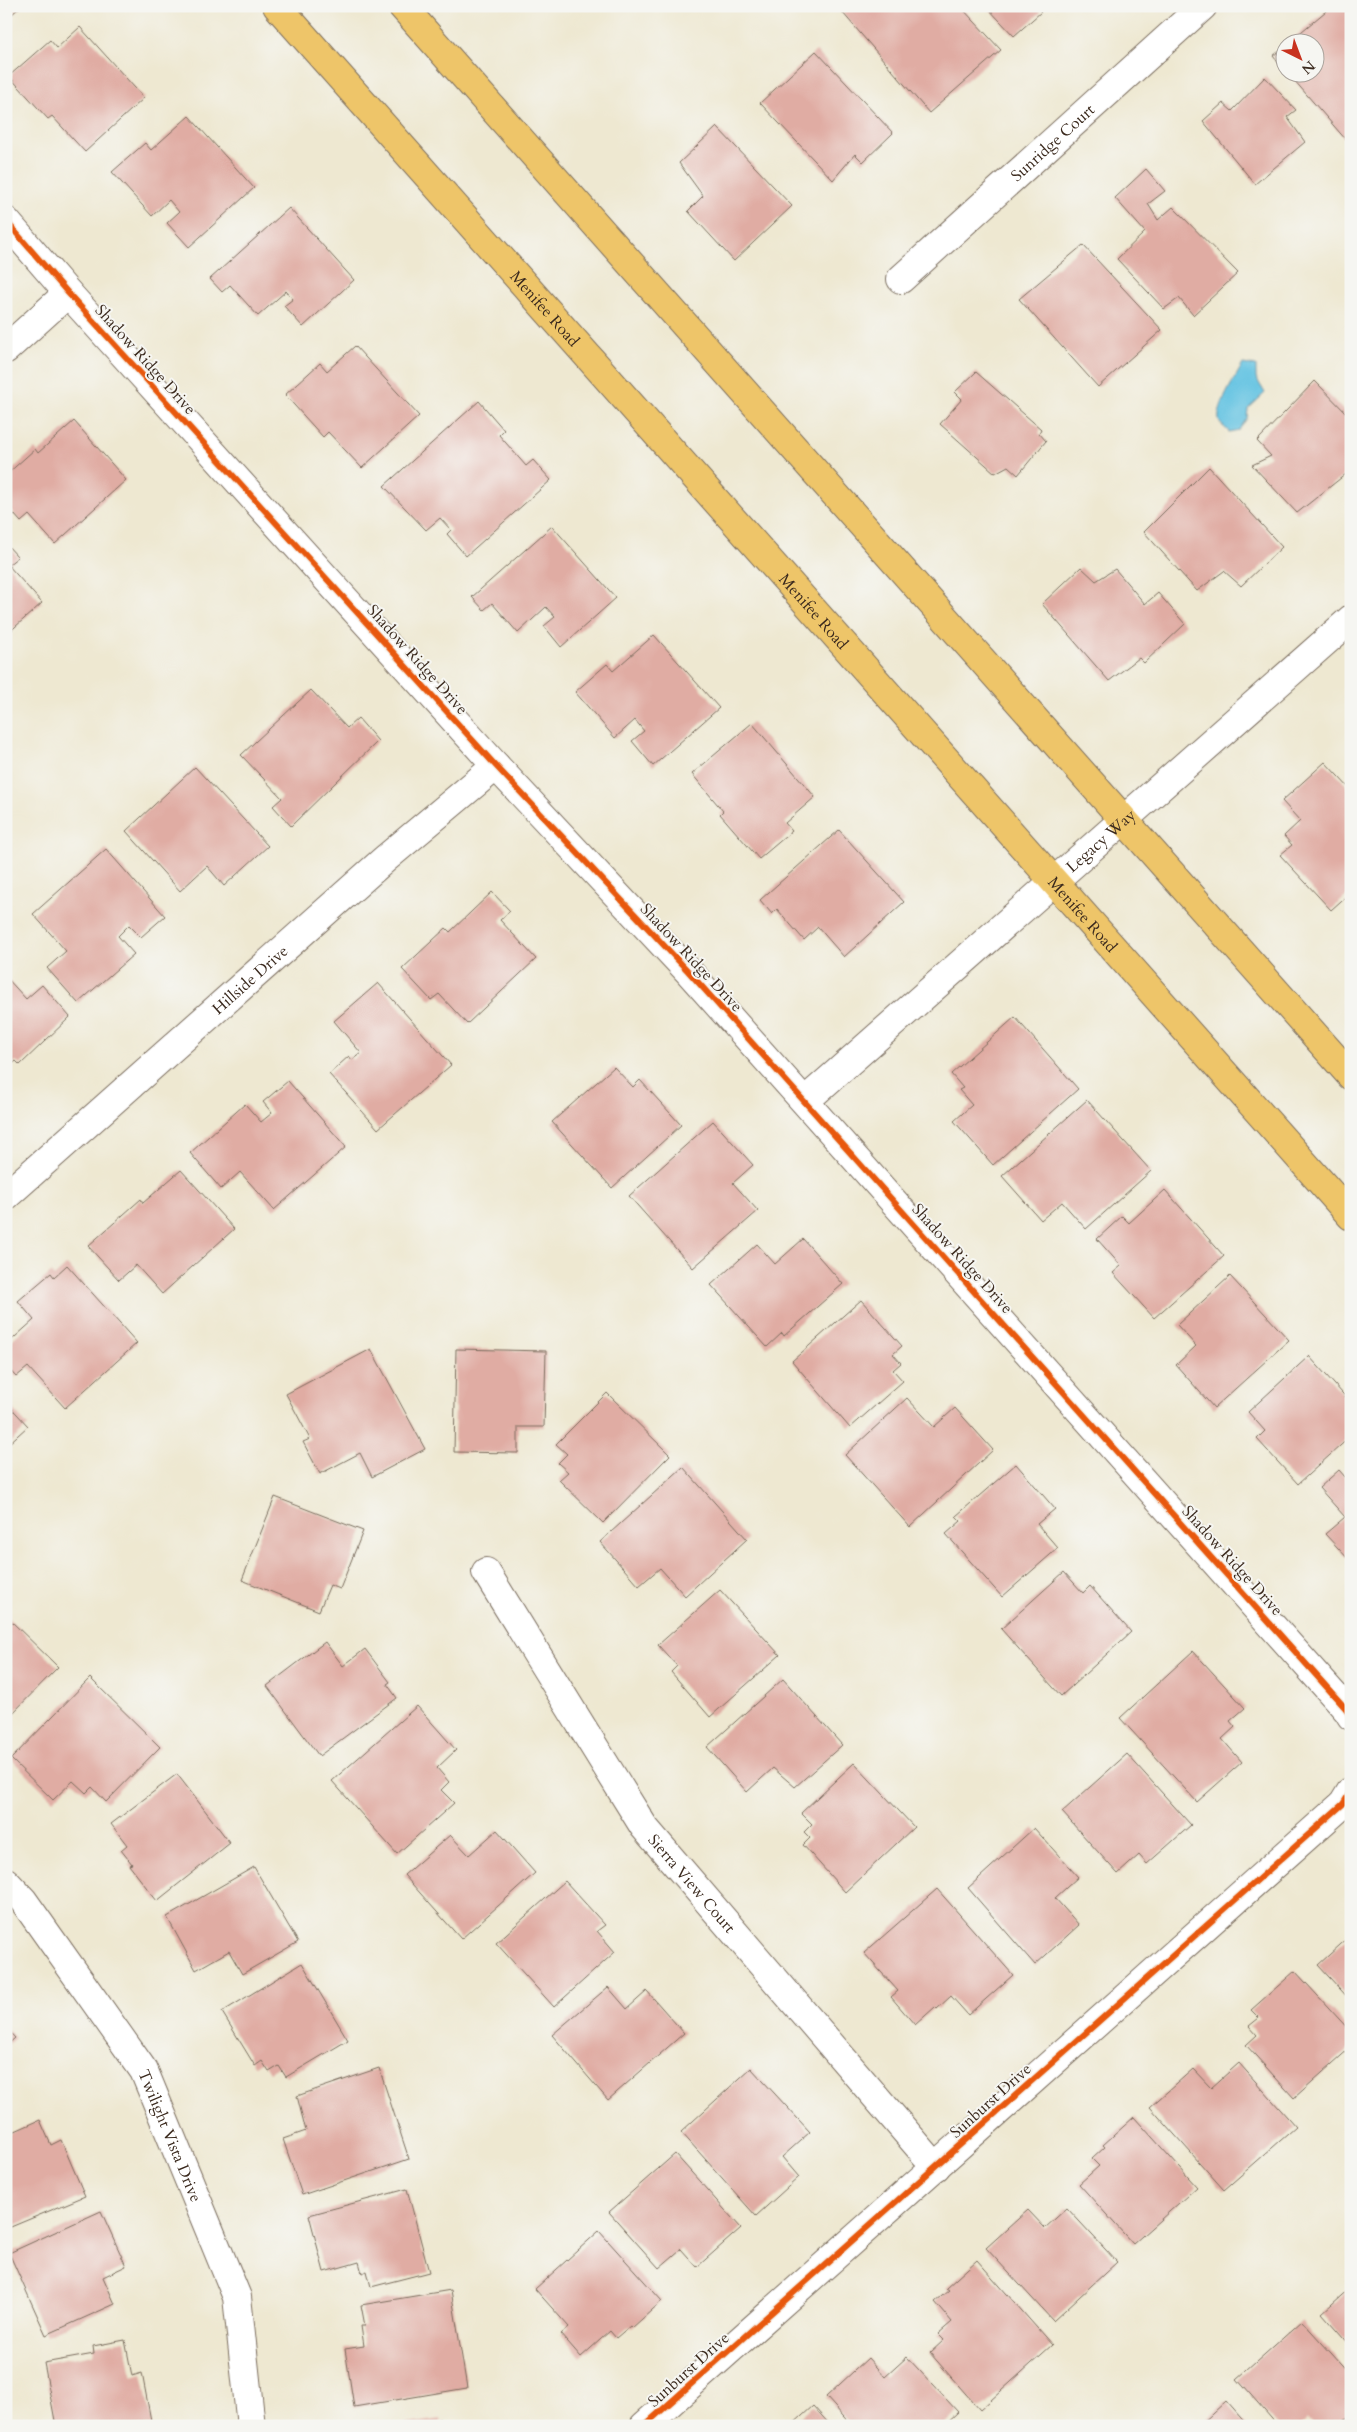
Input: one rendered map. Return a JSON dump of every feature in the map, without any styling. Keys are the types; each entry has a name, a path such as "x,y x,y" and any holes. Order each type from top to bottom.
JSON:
{"main road":[{"name":"Menifee Road","path":"277,6 1351,1216"},
{"path":"402,6 1351,1076"}],"street":[{"name":"Sunridge Court","path":"901,279 1203,6"},
{"name":"Shadow Ridge Drive","path":"6,222 496,766 688,971 1351,1716"},
{"path":"6,349 68,293"},
{"name":"Legacy Way","path":"805,1101 1351,619"},
{"name":"Hillside Drive","path":"6,1196 384,859 496,766"},
{"name":"Sierra View Court","path":"486,1572 644,1827 936,2168"},
{"name":"Sunburst Drive","path":"644,2426 1343,1804 1351,1791"},
{"name":"Twilight Vista Drive","path":"6,1882 23,1900 144,2071 237,2297 251,2426"}],"water":[{"path":"1243,364 1256,366 1256,378 1265,393 1248,409 1247,418 1239,430 1229,432 1220,423 1220,410"}],"building":[{"path":"6,6 21,6 10,16 6,12"},
{"path":"849,6 960,6 1001,50 929,113 842,12"},
{"path":"986,6 1039,6 1037,7 1041,12 1014,36"},
{"path":"1332,6 1351,6 1351,138 1347,141 1296,82 1324,82 1324,32 1301,32"},
{"path":"80,27 144,98 85,152 52,116 48,119 9,76 50,40 57,48"},
{"path":"816,51 893,133 863,162 855,154 833,180 760,103"},
{"path":"1265,77 1296,110 1287,117 1305,142 1255,184 1203,121 1223,103 1232,111"},
{"path":"189,116 254,188 189,247 167,223 179,212 169,200 152,216 112,172 145,143 151,150"},
{"path":"717,127 792,206 734,261 688,211 703,196 679,163"},
{"path":"1146,169 1165,191 1148,204 1158,220 1173,207 1238,273 1193,315 1179,298 1164,309 1117,259 1145,232 1115,198"},
{"path":"289,208 354,280 303,327 284,306 293,299 286,291 258,316 230,285 222,292 210,279"},
{"path":"1083,245 1162,330 1098,387 1019,299"},
{"path":"355,346 419,416 362,468 328,432 323,437 285,395 320,363 327,371"},
{"path":"976,372 1041,429 1039,433 1046,441 1018,475 1008,466 995,473 940,424 962,399 955,392"},
{"path":"1315,381 1351,418 1351,470 1297,513 1252,465 1271,456 1257,441"},
{"path":"479,401 504,430 499,435 526,466 533,460 551,480 466,556 447,534 451,530 440,518 426,530 384,486"},
{"path":"74,421 126,480 55,544 29,515 21,522 6,505 6,475 35,449 38,453"},
{"path":"1209,467 1282,547 1241,586 1224,571 1197,591 1144,532"},
{"path":"552,526 616,598 561,647 544,626 555,617 546,607 518,633 492,603 484,610 472,597"},
{"path":"6,544 18,557 8,565 42,603 6,635"},
{"path":"1081,567 1096,581 1115,569 1145,604 1158,593 1185,624 1144,663 1139,658 1109,681 1042,604"},
{"path":"654,635 719,708 653,766 632,741 644,731 635,720 615,738 575,692 607,664 613,671"},
{"path":"311,690 347,728 358,718 378,741 291,826 273,806 282,798 241,755"},
{"path":"752,723 815,797 785,823 792,831 759,859 720,814 723,811 692,774"},
{"path":"1325,762 1351,790 1351,892 1331,910 1280,855 1292,845 1284,836 1300,821 1282,801"},
{"path":"195,767 268,846 224,886 207,866 180,891 126,831"},
{"path":"839,830 904,902 844,957 818,927 804,940 777,909 772,914 760,900"},
{"path":"106,849 165,916 141,937 129,925 118,936 134,954 78,1003 47,968 66,951 33,914"},
{"path":"492,892 510,911 500,920 536,959 467,1024 439,994 431,1000 402,969 446,928 450,932"},
{"path":"6,977 26,999 42,985 70,1017 20,1065 16,1061 6,1069"},
{"path":"378,983 451,1065 378,1129 329,1074 349,1056 352,1060 361,1053 334,1021"},
{"path":"1015,1017 1078,1089 993,1165 954,1121 972,1105 959,1090 963,1088 951,1074"},
{"path":"614,1067 633,1087 640,1080 681,1125 612,1188 552,1122"},
{"path":"288,1081 346,1147 274,1210 240,1172 221,1189 190,1153 245,1104 261,1122 272,1113 263,1102"},
{"path":"1087,1100 1151,1171 1086,1229 1062,1202 1041,1220 1002,1176"},
{"path":"713,1121 753,1165 733,1183 758,1211 693,1268 629,1196"},
{"path":"181,1170 234,1229 162,1294 136,1265 119,1280 88,1246 141,1199 143,1203"},
{"path":"1165,1190 1224,1256 1154,1318 1113,1273 1121,1266 1097,1239 1122,1216 1129,1223"},
{"path":"803,1239 843,1284 784,1336 782,1333 767,1347 711,1285 757,1244 775,1264"},
{"path":"67,1265 137,1343 65,1408 28,1367 16,1377 6,1366 6,1345 34,1320 18,1301 51,1273 54,1277"},
{"path":"1230,1276 1289,1340 1214,1408 1176,1365 1196,1346 1177,1325"},
{"path":"861,1300 902,1346 893,1354 901,1363 893,1370 903,1381 850,1428 792,1361"},
{"path":"371,1349 425,1449 372,1477 360,1453 320,1474 303,1442 310,1439 286,1394"},
{"path":"456,1349 546,1351 544,1427 518,1427 518,1453 454,1452"},
{"path":"1309,1356 1351,1403 1351,1436 1298,1484 1257,1439 1265,1431 1248,1412"},
{"path":"607,1393 670,1455 603,1523 559,1480 568,1472 558,1463 567,1454 556,1444"},
{"path":"907,1398 934,1427 955,1408 993,1450 910,1527 845,1455"},
{"path":"6,1402 28,1426 6,1446"},
{"path":"1016,1464 1055,1509 1037,1524 1058,1548 1002,1597 946,1534 961,1521 956,1516"},
{"path":"683,1467 747,1539 685,1596 660,1568 639,1586 600,1542"},
{"path":"1339,1470 1346,1478 1351,1474 1351,1562 1325,1534 1345,1517 1319,1488"},
{"path":"275,1497 363,1531 340,1589 330,1585 319,1611 242,1580"},
{"path":"1064,1572 1083,1593 1090,1586 1131,1632 1061,1696 1001,1629"},
{"path":"720,1590 780,1655 710,1717 671,1672 677,1666 658,1645"},
{"path":"6,1616 58,1667 6,1720"},
{"path":"325,1642 343,1666 365,1649 390,1682 387,1684 397,1698 319,1756 267,1686"},
{"path":"1193,1651 1245,1708 1230,1721 1235,1727 1222,1739 1242,1762 1197,1802 1120,1718"},
{"path":"90,1678 160,1747 106,1802 92,1787 86,1793 73,1781 53,1800 11,1759"},
{"path":"783,1679 842,1745 795,1787 773,1768 747,1792 707,1747"},
{"path":"417,1706 456,1750 437,1768 449,1782 441,1790 454,1803 397,1854 332,1781"},
{"path":"1127,1754 1191,1825 1147,1864 1139,1855 1118,1874 1062,1812"},
{"path":"854,1763 914,1827 845,1892 803,1845 810,1838 804,1832 812,1824 801,1813"},
{"path":"177,1774 230,1843 157,1901 129,1865 132,1864 121,1850 127,1845 111,1824"},
{"path":"1034,1828 1078,1877 1055,1898 1079,1925 1035,1965 968,1888"},
{"path":"497,1830 535,1873 461,1939 404,1875 450,1835 469,1855"},
{"path":"254,1867 298,1942 242,1974 229,1951 196,1970 167,1917"},
{"path":"565,1881 605,1925 597,1931 615,1952 554,2007 496,1943"},
{"path":"937,1889 1013,1975 968,2015 951,1996 915,2025 891,1997 898,1991 864,1953"},
{"path":"1351,1935 1351,2001 1318,1965"},
{"path":"302,1963 348,2040 286,2077 279,2066 269,2072 262,2061 255,2066 222,2012"},
{"path":"1295,1971 1351,2032 1351,2047 1294,2098 1246,2045 1257,2035 1249,2026 1259,2018 1251,2010"},
{"path":"608,1987 627,2009 647,1991 684,2033 608,2100 552,2035"},
{"path":"6,2028 15,2038 6,2046"},
{"path":"1239,2063 1296,2127 1224,2190 1150,2107 1193,2069 1211,2088"},
{"path":"379,2068 409,2159 302,2195 283,2139 306,2131 297,2096"},
{"path":"751,2068 810,2132 782,2157 799,2177 756,2216 681,2132"},
{"path":"1134,2117 1197,2187 1133,2244 1079,2184 1099,2166 1092,2159 1105,2147 1103,2145"},
{"path":"40,2120 51,2145 61,2140 85,2196 6,2229 6,2135"},
{"path":"675,2154 741,2228 697,2267 681,2249 659,2268 609,2212"},
{"path":"407,2189 429,2272 371,2287 367,2271 362,2273 359,2262 324,2272 309,2215"},
{"path":"1067,2208 1117,2262 1053,2321 986,2248 1028,2210 1045,2228"},
{"path":"101,2211 126,2266 103,2277 115,2304 46,2335 9,2253"},
{"path":"599,2231 662,2301 632,2328 630,2326 616,2338 610,2331 581,2357 561,2334 569,2327 535,2289"},
{"path":"977,2260 1052,2345 980,2410 930,2353 944,2340 938,2334 952,2322 935,2302 949,2290 946,2288"},
{"path":"1351,2287 1351,2346 1322,2313"},
{"path":"451,2290 467,2388 354,2407 345,2349 364,2346 361,2326 365,2326 361,2305"},
{"path":"1302,2321 1351,2375 1351,2414 1338,2426 1316,2426 1308,2418 1300,2426 1278,2426 1237,2379"},
{"path":"125,2340 132,2376 142,2373 152,2426 56,2426 44,2363 94,2354 93,2346"},
{"path":"907,2357 958,2412 943,2426 852,2426 826,2397 868,2358 885,2377"},
{"path":"1226,2401 1248,2426 1199,2426"},
{"path":"813,2406 831,2426 791,2426"},
{"path":"440,2419 441,2426 402,2426 402,2425"}],"cycle path":[{"path":"6,221 68,293 496,766 688,971 1351,1716"},
{"path":"644,2426 1343,1804 1351,1791"}]}
